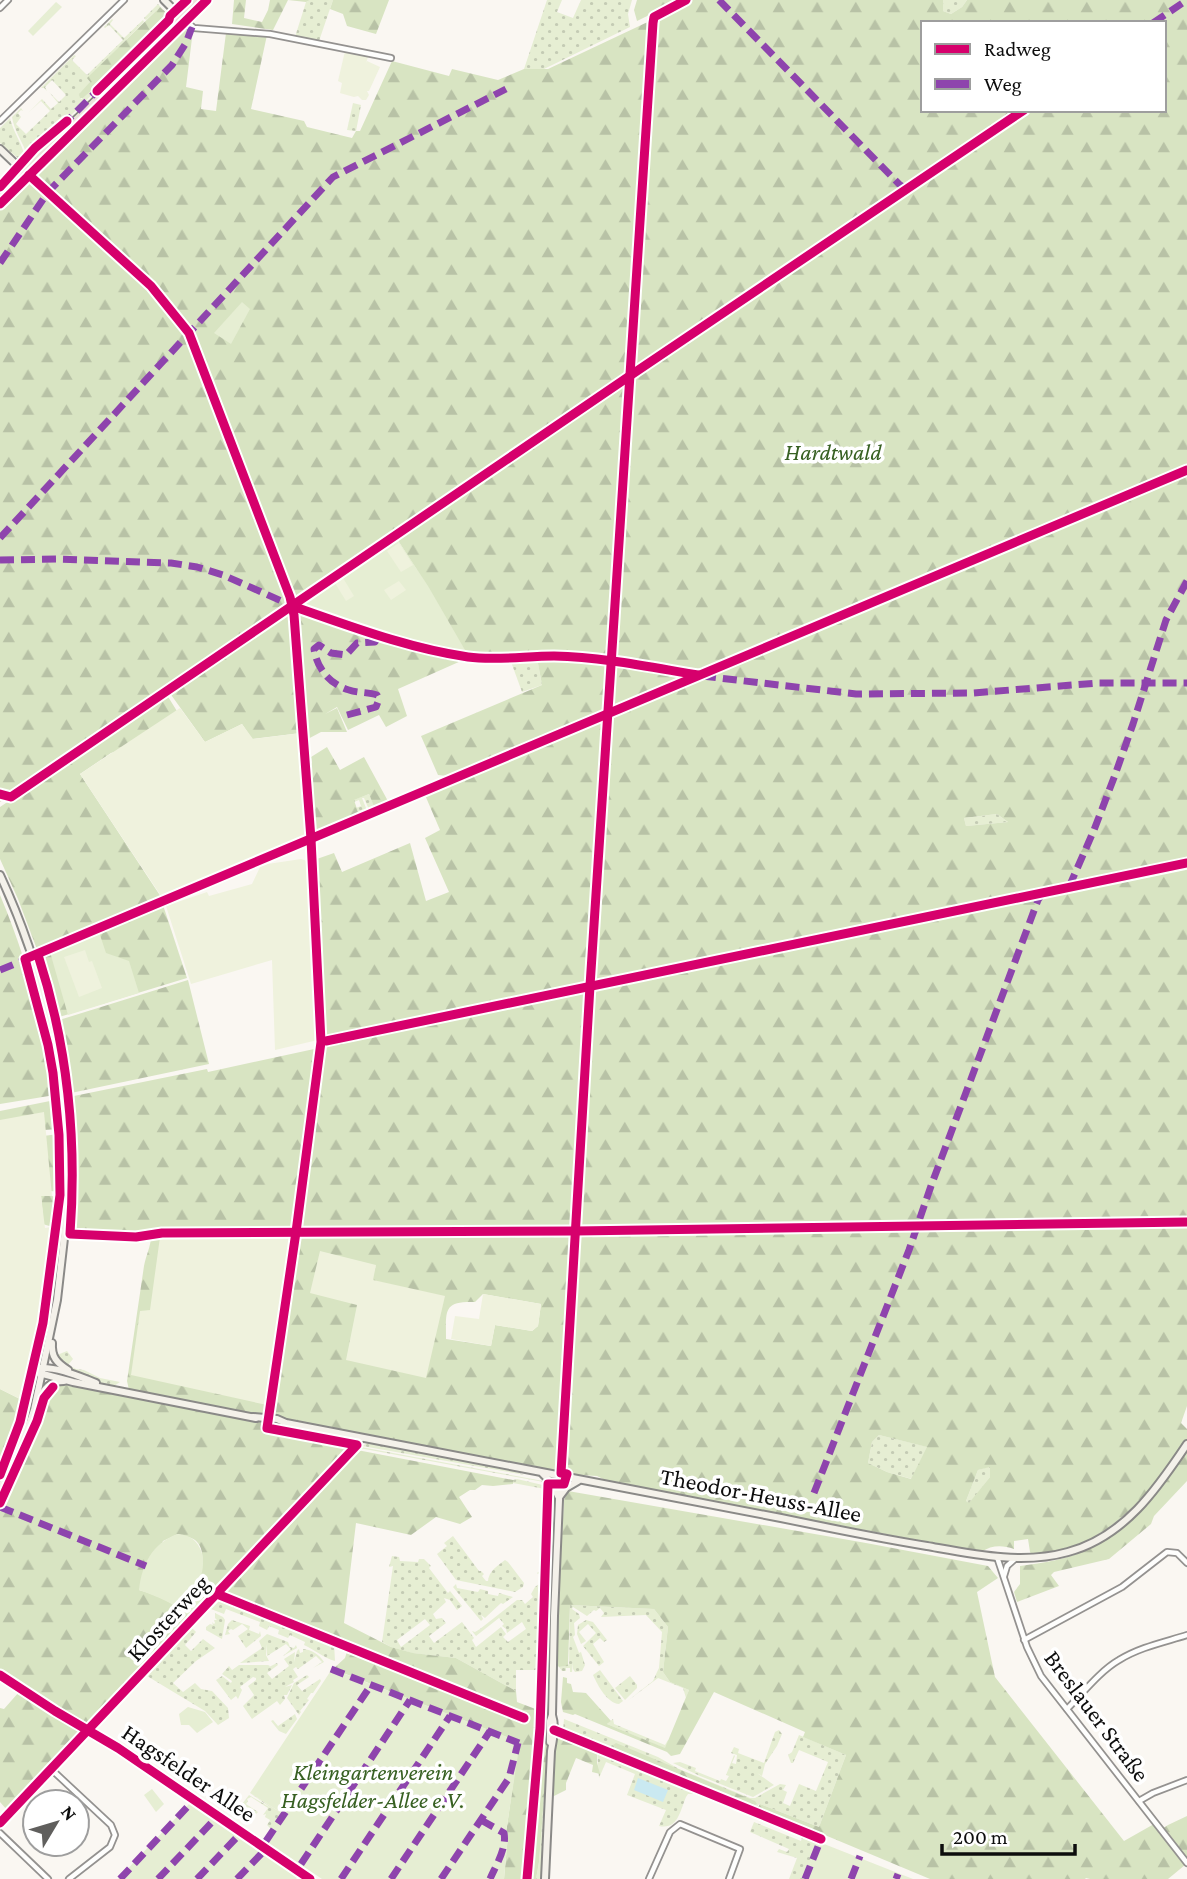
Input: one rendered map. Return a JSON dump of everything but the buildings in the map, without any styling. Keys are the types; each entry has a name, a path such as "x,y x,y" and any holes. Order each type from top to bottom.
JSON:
{"main road":[{"path":"164,0 181,17"},
{"path":"0,195 198,0"},
{"path":"0,149 24,172"},
{"path":"0,875 32,957 59,1072 65,1131 67,1212 51,1350 61,1365 82,1377"},
{"path":"34,1410 65,1203"},
{"path":"19,1445 53,1323"},
{"name":"Theodor-Heuss-Allee","path":"40,1370 63,1371 107,1388"},
{"name":"Theodor-Heuss-Allee","path":"40,1370 73,1382 909,1543 996,1557 1041,1557 1065,1553 1089,1545 1108,1534 1150,1496 1187,1444"},
{"path":"0,1490 44,1391 60,1381 73,1382"},
{"path":"541,1473 552,1483 559,1498"},
{"path":"545,1879 554,1721 552,1715 561,1477"},
{"path":"559,1498 569,1486 579,1480"}],"street":[{"path":"0,8 8,0"},
{"path":"0,121 124,0"},
{"path":"181,17 195,28 270,34 391,58"},
{"name":"Klosterweg","path":"0,1824 345,1460 363,1437"},
{"path":"1024,1640 1122,1587 1167,1552 1178,1553 1187,1563"},
{"name":"Breslauer Straße","path":"996,1557 1024,1640 1041,1676 1187,1863"},
{"path":"1004,1577 1007,1566 1016,1558"},
{"path":"1068,1709 1119,1660 1131,1653 1187,1634"},
{"name":"Hagsfelder Allee","path":"88,1730 267,1850"},
{"path":"51,1769 111,1825 114,1835 110,1847 69,1879"},
{"path":"1139,1801 1187,1780"},
{"path":"649,1879 670,1832 680,1824 740,1849 729,1879"},
{"path":"0,1833 48,1879"}],"green space":[{"path":"234,0 246,0 244,18 262,22 270,0 288,0 273,30 232,24"},
{"path":"333,0 319,41 295,37 306,2"},
{"path":"333,0 389,0 376,34 347,26 343,14 330,9"},
{"path":"547,0 562,0 557,12 573,18 581,0 632,0 628,14 630,27 544,69 524,69"},
{"path":"637,0 680,0 637,21 634,10"},
{"name":"Hardtwald","path":"688,0 943,0 943,11 951,14 967,0 1187,0 1187,1406 1181,1423 1187,1429 1187,1440 1155,1483 1126,1514 1092,1538 1073,1546 1032,1555 1028,1539 1014,1541 1014,1549 997,1546 981,1552 609,1482 597,1476 579,1475 129,1390 127,1381 151,1233 71,1231 73,1159 69,1097 207,1069 208,1072 328,1046 327,1039 323,1039 314,860 334,853 342,872 410,843 426,901 449,892 425,838 440,830 425,795 458,779 438,775 421,736 542,685 537,658 543,658 470,657 398,689 407,716 386,727 379,715 348,730 337,707 325,714 337,708 347,732 321,732 306,740 304,725 300,727 301,733 252,739 242,724 205,742 169,692 332,583 417,570 397,539 430,515 427,511 0,802 0,204 181,28 193,30 186,87 203,91 201,109 216,111 226,33 267,35 251,109 304,121 307,127 352,138 356,131 360,131 392,61 449,76 452,69 498,80 524,69 548,69","holes":["997,814 1008,822 966,826 964,818","376,1265 347,1360 358,1305","483,1294 541,1304 538,1326 532,1331 495,1325 491,1346 446,1339 448,1309 457,1303 475,1302","879,1435 927,1447 911,1479 868,1463 872,1442","990,1467 990,1477 969,1503 966,1501 978,1470"]},
{"path":"943,0 967,0 951,14 943,11"},
{"path":"56,2 62,7 33,36 28,31"},
{"path":"158,4 169,16 168,20 27,155 12,117 21,108 23,111 18,113 21,117 16,124 26,134 50,111 41,101 28,113 42,99 51,109 58,103 49,92 59,102 66,95 52,80 45,87 47,91 41,88 74,55 76,56 72,60 87,75 123,40 109,25 104,27 112,19 110,24 124,38 143,20 144,22 88,78 90,84 79,94 81,99 83,98 149,38 160,7 146,20 144,18"},
{"path":"160,7 167,14 166,19 107,79 80,98 79,94 90,82 87,78"},
{"path":"169,21 64,127 37,148 57,131"},
{"path":"345,51 368,57 366,63 367,61 380,67 367,91 369,95 366,100 340,93 342,83 338,81"},
{"path":"353,103 361,105 356,131 347,130"},
{"path":"10,118 25,157 20,160 0,143 0,128"},
{"path":"242,302 250,309 231,344 214,333"},
{"path":"397,539 465,650 460,654 387,638 300,606"},
{"path":"399,543 413,565 401,572 387,551"},
{"path":"343,578 354,596 346,601 335,583"},
{"path":"399,581 406,590 391,600 384,590"},
{"path":"537,658 542,685 522,692 510,659"},
{"path":"167,695 188,729 111,753 80,774 163,900 38,952 0,859 0,807"},
{"path":"180,708 205,742 242,724 253,739 301,733 309,835 163,899 80,774"},
{"path":"327,747 340,770 364,757 389,803 375,809 369,794 354,800 359,815 314,834 307,767 312,763 311,757"},
{"path":"369,794 376,810 370,812 362,798 368,813 360,816 356,808 361,806 359,800 353,800"},
{"path":"997,814 1008,822 966,826 964,818"},
{"path":"301,859 307,861 315,955 318,1040 275,1050 272,960 191,984 166,906 207,892 209,896 252,884 261,865"},
{"path":"0,895 34,993 55,1095 0,1104"},
{"path":"163,905 187,978 56,1018 40,957"},
{"path":"99,932 106,953 129,961 139,993 68,1015 50,952"},
{"path":"85,950 102,988 79,997 64,957"},
{"path":"188,980 209,1064 68,1092 56,1021"},
{"path":"55,1100 58,1129 30,1131 0,1123 0,1111"},
{"path":"44,1112 52,1196 41,1196 45,1228 51,1227 47,1278 20,1399 0,1389 0,1120"},
{"path":"58,1134 59,1192 51,1191 29,1138"},
{"path":"41,1195 58,1198 53,1227 39,1223 43,1217"},
{"path":"294,1236 267,1405 131,1375 140,1311 150,1310 160,1237"},
{"path":"320,1251 376,1265 373,1280 445,1296 426,1378 346,1360 357,1305 310,1293"},
{"path":"483,1294 541,1304 538,1326 532,1331 495,1325 491,1346 451,1339 455,1316 479,1319"},
{"path":"67,1351 73,1359 68,1365 100,1378 120,1382 114,1386 106,1384 69,1369 56,1359 57,1355"},
{"path":"61,1383 344,1437 353,1444 206,1600 194,1592 202,1565 199,1545 193,1539 178,1534 163,1541 139,1590 166,1600 190,1617 85,1726 0,1672 0,1505 46,1396 55,1387 54,1384"},
{"path":"0,1389 20,1399 23,1389 27,1390 19,1421 0,1469"},
{"path":"879,1435 928,1447 912,1479 868,1463 872,1442"},
{"path":"369,1442 503,1468 525,1475 362,1446"},
{"path":"359,1448 543,1481 544,1482"},
{"path":"1187,1449 1187,1481 1154,1516 1151,1524 1109,1559 1054,1572 1051,1575 1059,1586 1017,1602 1014,1592 1020,1584 1020,1566 1073,1555 1089,1549 1119,1530 1144,1506"},
{"path":"357,1450 513,1480 513,1484 482,1485 459,1497 472,1517 460,1524 436,1517 411,1535 356,1523 344,1623 391,1647 413,1653 456,1658 516,1691 517,1702 538,1710 536,1726 548,1730 548,1746 536,1879 504,1879 506,1833 519,1742 333,1669 345,1658 349,1645 225,1594"},
{"path":"991,1466 990,1477 969,1504 966,1501 978,1470"},
{"path":"513,1480 547,1486 544,1570 538,1574 543,1569 541,1562 545,1489 513,1483"},
{"path":"550,1487 554,1496 553,1516 549,1516 548,1557 552,1557 547,1570"},
{"path":"568,1491 988,1566 998,1578 977,1592 995,1677 1124,1841 1154,1824 1159,1831 1187,1816 1187,1866 1168,1879 930,1879 758,1807 760,1804 819,1827 846,1755 803,1737 805,1732 714,1692 680,1754 671,1756 575,1714 563,1712 563,1677 571,1684 573,1692 586,1693 611,1721 607,1724 665,1748 689,1690 670,1682 663,1672 668,1627 654,1609 570,1605 568,1666 559,1667 555,1663 564,1500"},
{"path":"177,1534 193,1539 200,1547 203,1558 202,1571 194,1591 206,1600 190,1617 172,1604 139,1590 150,1556 161,1543"},
{"path":"453,1536 484,1574 482,1576 486,1581 494,1569 505,1560 524,1583 523,1587 515,1592 456,1580 437,1554 447,1546 444,1543"},
{"path":"392,1556 399,1557 400,1561 418,1562 419,1559 424,1559 448,1593 450,1591 462,1606 457,1610 450,1600 444,1598 446,1602 433,1614 436,1619 442,1618 446,1623 429,1636 434,1643 462,1622 474,1638 472,1640 476,1647 501,1627 506,1634 503,1637 508,1642 526,1629 522,1622 507,1633 499,1618 476,1636 472,1631 480,1629 517,1600 522,1600 525,1604 533,1597 531,1594 535,1587 543,1581 540,1686 537,1686 537,1670 516,1670 516,1691 456,1658 412,1653 382,1642 393,1566 389,1567","holes":["425,1619 430,1625 401,1647 397,1640"]},
{"path":"456,1584 457,1588 478,1592 480,1589 488,1591 488,1594 498,1596 499,1593 513,1597 501,1603 485,1618 481,1615 481,1621 453,1587"},
{"path":"222,1598 334,1643 335,1661 290,1635 288,1638 278,1634 279,1630 269,1626 267,1630 259,1626 260,1622 226,1609 224,1614 211,1609"},
{"path":"570,1605 654,1609 668,1627 663,1672 670,1682 689,1690 686,1698 683,1688 658,1678 626,1702 653,1681 659,1668 662,1632 646,1615 601,1617 604,1613 600,1608 587,1616 573,1607 580,1618 574,1623 573,1637 585,1665 582,1671 575,1672 573,1663 572,1672 570,1668 562,1671 559,1667 569,1664"},
{"path":"215,1613 225,1620 222,1639 206,1630 206,1627 217,1620"},
{"path":"232,1620 250,1626 249,1630 259,1634 260,1631 261,1636 246,1648 238,1636 248,1629 242,1624 225,1635"},
{"path":"586,1620 593,1622 607,1640 604,1642 600,1638 593,1644 604,1662 599,1666 583,1646 596,1633 588,1624 579,1632 586,1641 581,1644 577,1634 578,1625"},
{"path":"192,1628 196,1632 185,1645 191,1651 203,1639 215,1648 196,1661 173,1683 183,1692 195,1683 201,1689 212,1691 228,1708 229,1718 218,1725 205,1711 147,1676"},
{"path":"267,1634 288,1642 290,1647 294,1648 296,1645 297,1648 283,1656 291,1649 286,1644 267,1656 266,1644 266,1655 269,1661 240,1663 262,1648 259,1641"},
{"path":"299,1649 300,1653 303,1649 312,1651 324,1662 313,1668 322,1662 316,1656 298,1669 293,1669 298,1677 285,1687 292,1685 287,1695 284,1695 285,1699 280,1705 277,1701 252,1719 243,1706 254,1695 248,1686 256,1678 253,1677 240,1687 242,1690 238,1699 236,1696 231,1700 216,1680 222,1676 231,1683 232,1681 222,1674 229,1666 232,1670 239,1665 269,1667 277,1663 278,1665 267,1673 272,1679 289,1666 284,1659 295,1652 294,1662"},
{"name":"Kleingartenverein Hagsfelder-Allee e.V.","path":"332,1669 520,1742 506,1832 508,1835 504,1879 322,1879 266,1841 283,1814 250,1793"},
{"path":"600,1670 623,1701 619,1704 607,1697 597,1684 593,1675"},
{"path":"307,1675 309,1677 297,1685 302,1691 320,1679 321,1681 299,1715 287,1698 294,1683"},
{"path":"0,1676 82,1731 28,1788 21,1788 21,1795 7,1810 0,1802 0,1708 4,1709 19,1692 0,1679"},
{"path":"630,1676 637,1688 625,1700 615,1688"},
{"path":"188,1707 205,1712 213,1722 197,1733 189,1725 181,1725 179,1714"},
{"path":"295,1714 297,1719 286,1734 279,1731 271,1721 278,1726"},
{"path":"564,1719 750,1798 755,1798 780,1784 786,1785 783,1790 787,1792 783,1803 790,1806 799,1784 816,1791 828,1762 799,1750 791,1763 788,1755 799,1735 846,1755 819,1827 758,1805 818,1831 816,1835 566,1734 563,1731"},
{"path":"613,1719 614,1724 665,1745 668,1740 666,1749 607,1724"},
{"path":"779,1730 782,1734 765,1764 762,1776 757,1773 774,1785 753,1797 673,1763 680,1762 696,1768 695,1771 726,1781 734,1755 732,1763 736,1764 737,1755 731,1753 734,1747 739,1749 738,1753 764,1763 775,1732"},
{"path":"558,1733 813,1835 820,1841 804,1879 789,1879 797,1858 777,1852 779,1849 787,1852 789,1849 750,1832 754,1822 801,1841 802,1837 694,1794 688,1794 674,1822 659,1826 666,1810 627,1795 635,1774 606,1762 599,1778 597,1750 559,1735 553,1760"},
{"path":"557,1735 597,1750 600,1774 592,1772 593,1765 576,1758 566,1790 554,1796 553,1760"},
{"path":"616,1743 757,1804 615,1748 613,1745"},
{"path":"548,1746 543,1879 536,1879 539,1862"},
{"path":"152,1789 164,1804 156,1812 144,1795"},
{"path":"250,1793 283,1814 273,1831 267,1825 270,1820 265,1817 266,1814 263,1815 268,1808 251,1797 246,1804 258,1812 256,1814 242,1804 249,1795 271,1808"},
{"path":"190,1803 300,1875 296,1879 118,1879"},
{"path":"819,1842 913,1879 804,1879"}],"water":[{"path":"638,1778 668,1790 663,1802 634,1790"}],"marked path":[{"path":"719,0 906,189"},
{"path":"1156,21 1187,0"},
{"path":"0,263 48,192 172,65 186,43 192,27"},
{"path":"62,126 102,86"},
{"path":"0,538 333,177 506,89"},
{"path":"0,560 59,559 171,563 197,567 223,575 295,607"},
{"path":"1069,887 1115,775 1166,620 1187,581"},
{"path":"347,715 376,707 379,699 377,695 352,691 336,684 321,669 314,649 319,645 331,653 346,655 357,643 375,642 378,637"},
{"path":"702,676 856,694 973,693 1098,683 1187,683"},
{"path":"814,1493 909,1250 1038,900 1044,892"},
{"path":"0,970 29,958"},
{"path":"0,1507 146,1566"},
{"path":"331,1669 519,1743"},
{"path":"266,1841 371,1685"},
{"path":"301,1864 410,1700"},
{"path":"341,1879 450,1716"},
{"path":"391,1879 490,1731"},
{"path":"441,1879 509,1778 518,1743"},
{"path":"120,1879 191,1803"},
{"path":"158,1879 214,1820"},
{"path":"481,1820 504,1833 505,1839 490,1879"},
{"path":"197,1879 238,1836"},
{"path":"805,1879 821,1839 816,1836"},
{"path":"237,1879 263,1852"},
{"path":"851,1879 860,1856"},
{"path":"896,1879 898,1874"}],"cycle path":[{"path":"97,91 187,0"},
{"path":"0,204 207,0"},
{"path":"527,1879 540,1728 548,1484 564,1484 567,1474 561,1473 653,23 654,17 686,0"},
{"path":"0,794 11,797 1021,112"},
{"path":"0,187 35,148 67,121"},
{"path":"0,1823 357,1445 267,1428 321,1042 311,839 294,615 290,597 189,333 151,286 29,175"},
{"path":"0,1475 20,1422 43,1323 60,1195 59,1135 53,1073 25,959 1187,470"},
{"path":"292,606 401,642 468,657 590,658 698,675"},
{"path":"326,1041 1187,863"},
{"path":"38,955 56,1023 68,1093 72,1163 70,1234 136,1237 162,1233 576,1231 1187,1222"},
{"path":"0,1503 37,1421 44,1398 53,1387"},
{"path":"217,1594 524,1718"},
{"path":"0,1675 118,1748 310,1879"},
{"path":"554,1730 821,1839"}]}
